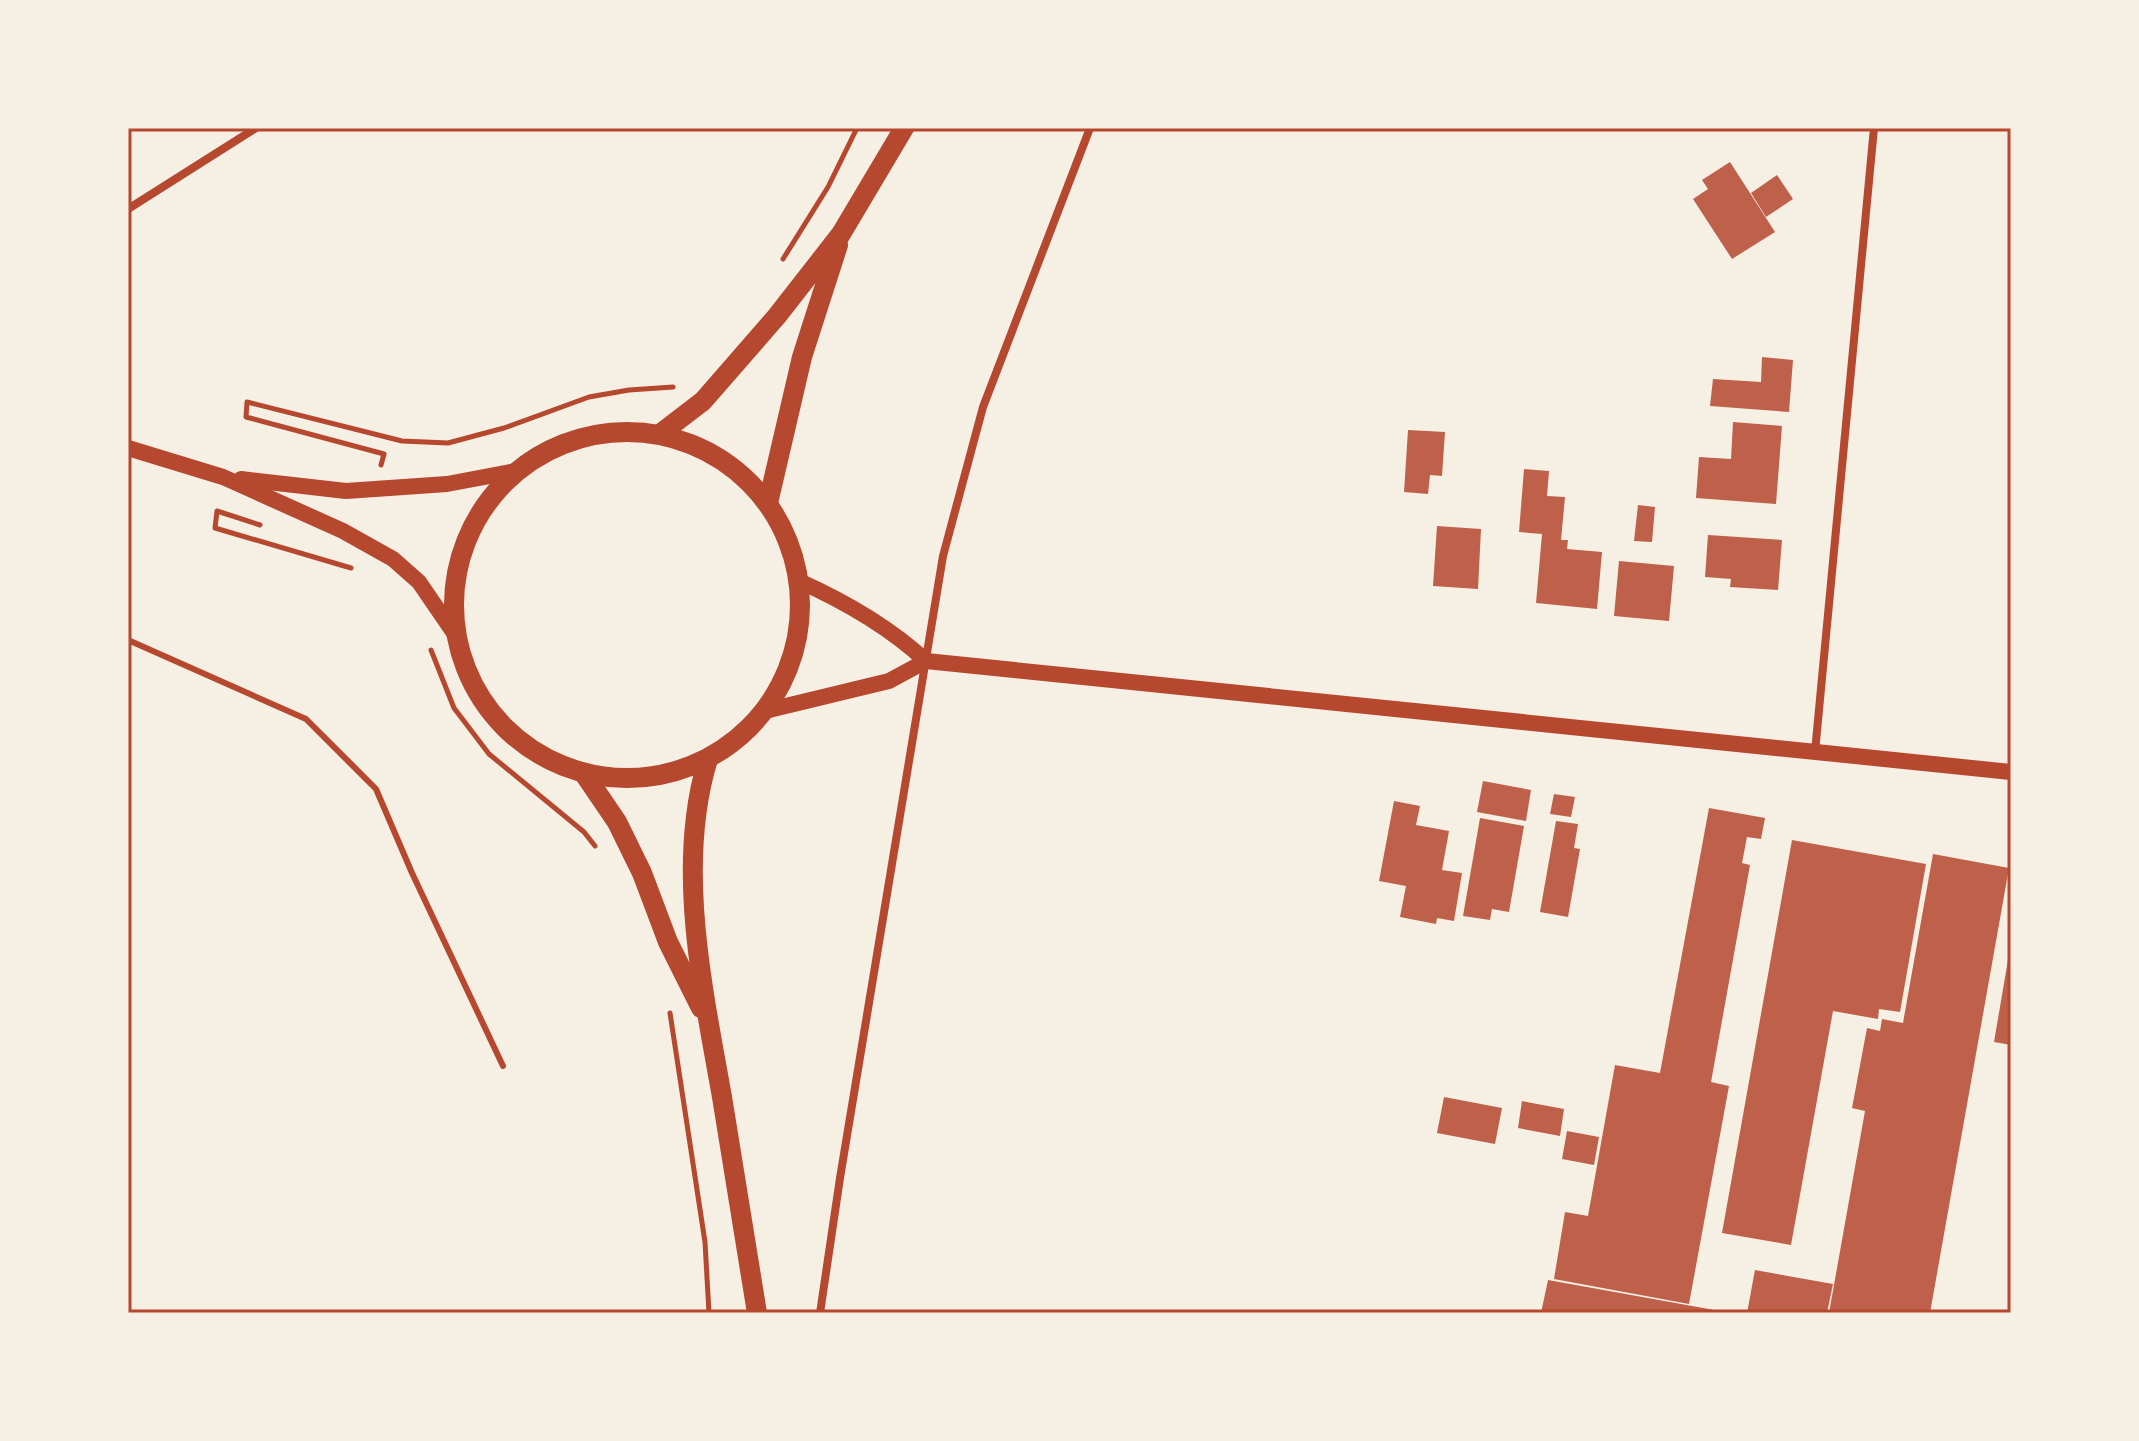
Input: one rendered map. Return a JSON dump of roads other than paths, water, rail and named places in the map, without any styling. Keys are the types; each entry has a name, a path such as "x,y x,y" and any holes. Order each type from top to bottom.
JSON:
{"main road":[{"path":"660,434 703,401 777,316 841,234 904,128"},
{"path":"768,503 802,357 841,234"},
{"path":"609,432 660,434 710,451 751,483 768,503 788,540 799,581 800,627 788,671 765,711 740,738 708,759 669,775 627,780 585,775 548,761 514,739 487,710 467,675 456,636 454,591 463,546 484,505 516,471 559,444 609,432"},
{"path":"128,448 223,477 343,531 393,559 419,582 456,636"},
{"path":"223,477 346,491 447,484 516,471"},
{"path":"799,581 855,608 899,637 926,661"},
{"path":"765,711 889,681 926,661 2011,772"},
{"path":"708,759 695,813 692,891 709,1022 757,1313"},
{"path":"585,775 623,835 642,873 668,942 709,1022"}],"street":[{"path":"128,209 256,128"},
{"path":"820,1313 943,556 983,407 1090,128"},
{"path":"1815,753 1874,128"}],"lane":[{"path":"128,640 306,719 376,789 503,1066"}]}
